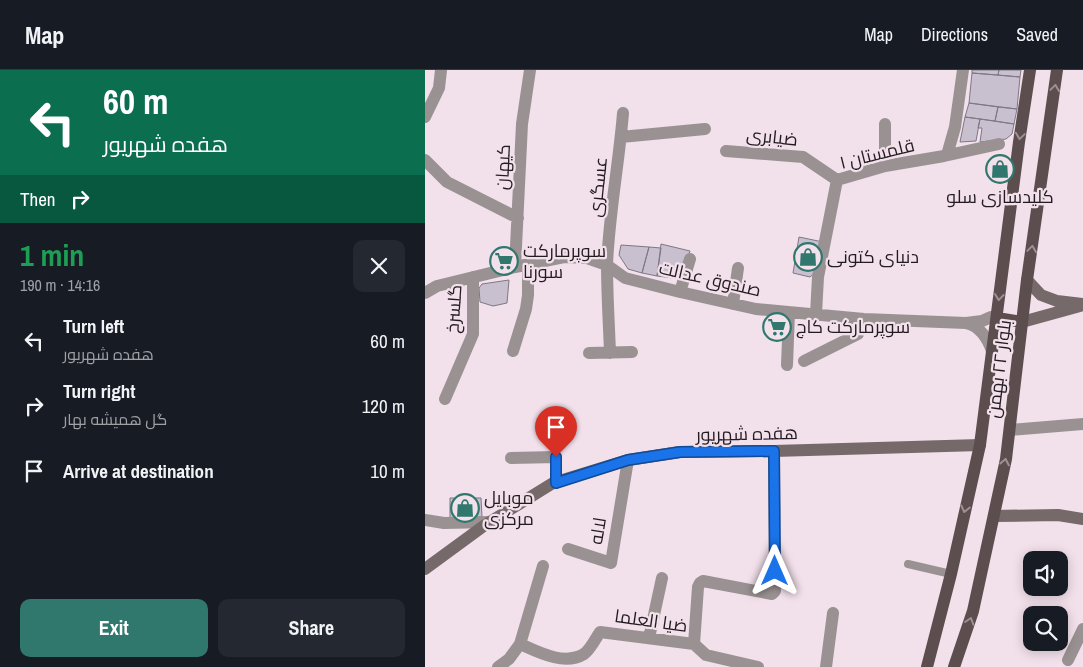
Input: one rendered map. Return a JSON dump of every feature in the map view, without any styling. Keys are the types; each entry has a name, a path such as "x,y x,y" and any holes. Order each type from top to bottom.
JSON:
{"main road":[{"name":"بلوار ۲۲ بهمن","path":"927,667 951,574 980,445 1030,70"},
{"name":"بلوار ۲۲ بهمن","path":"954,667 973,611 1007,459 1027,280 1057,70"},
{"path":"1027,280 1041,295 1057,301 1083,305"},
{"path":"997,318 1022,322 1083,305"},
{"name":"هفده شهریور","path":"425,569 490,522 556,483 628,460 680,452 980,445"},
{"path":"994,516 1058,515 1083,519"}],"street":[{"path":"425,117 439,88 441,70"},
{"name":"کیهان","path":"513,351 528,296 522,265 518,218 522,124 530,70"},
{"path":"947,155 955,127 963,70"},
{"name":"عسگری","path":"610,353 607,265 623,113"},
{"path":"885,124 885,166"},
{"path":"621,137 705,129"},
{"name":"قلمستان ۱","path":"816,314 818,277 837,180 885,166 999,144"},
{"name":"ضیابری","path":"726,150 803,157 837,180"},
{"path":"425,160 447,182 518,218"},
{"name":"صندوق عدالت","path":"425,293 437,286 522,265 564,257 587,258 607,265 625,278 756,309 864,319 966,323 982,321 991,317 997,318"},
{"path":"680,292 690,259"},
{"path":"733,304 738,268"},
{"name":"گلسرخ","path":"445,399 473,334 473,277"},
{"path":"787,365 789,312"},
{"path":"804,361 859,334 864,319"},
{"path":"966,323 972,324 980,331 992,351"},
{"path":"589,353 632,352"},
{"path":"1010,430 1083,424"},
{"path":"695,644 698,587 703,581 772,594 775,591 774,451"},
{"path":"511,458 556,457 556,483"},
{"name":"لاله","path":"568,549 611,563 628,460"},
{"path":"425,520 444,523 490,522"},
{"path":"498,667 509,659 520,644 543,566"},
{"path":"649,638 662,578"},
{"path":"826,667 833,613"},
{"path":"1067,660 1083,629"},
{"name":"ضیا العلما","path":"520,644 548,656 575,658 585,654 600,632 695,644 706,655 758,667"}],"lane":[{"path":"908,564 951,574"}],"building":[{"path":"972,70 999,70 998,75 972,73"},
{"path":"999,70 1021,70 1020,77 998,75"},
{"path":"972,73 1020,77 1017,109 969,103"},
{"path":"969,103 998,107 995,121 965,117"},
{"path":"998,107 1017,109 1014,124 995,121"},
{"path":"965,117 980,119 976,141 960,142"},
{"path":"980,119 1014,124 1012,134 1006,139 980,142 982,128 978,128"},
{"name":"دنیای کتونی","path":"799,237 823,242 816,272 810,277 793,273"},
{"path":"661,244 690,251 681,279 657,276"},
{"path":"621,245 649,247 642,273 628,269 619,255"},
{"path":"649,247 661,248 657,276 642,273"},
{"path":"509,280 507,303 493,306 480,302 479,288 482,284"},
{"path":"450,498 481,498 482,517 450,518"}],"place":[{"name":"کلیدسازی سلو","path":"1000,169"},
{"name":"دنیای کتونی","path":"808,257"},
{"name":"سوپرمارکت سورنا","path":"504,261"},
{"name":"سوپرمارکت کاج","path":"777,327"},
{"name":"موبایل مرکزی","path":"465,508"}],"route":[{"path":"556,457 556,483 628,460 680,452 774,451 775,571"}]}
